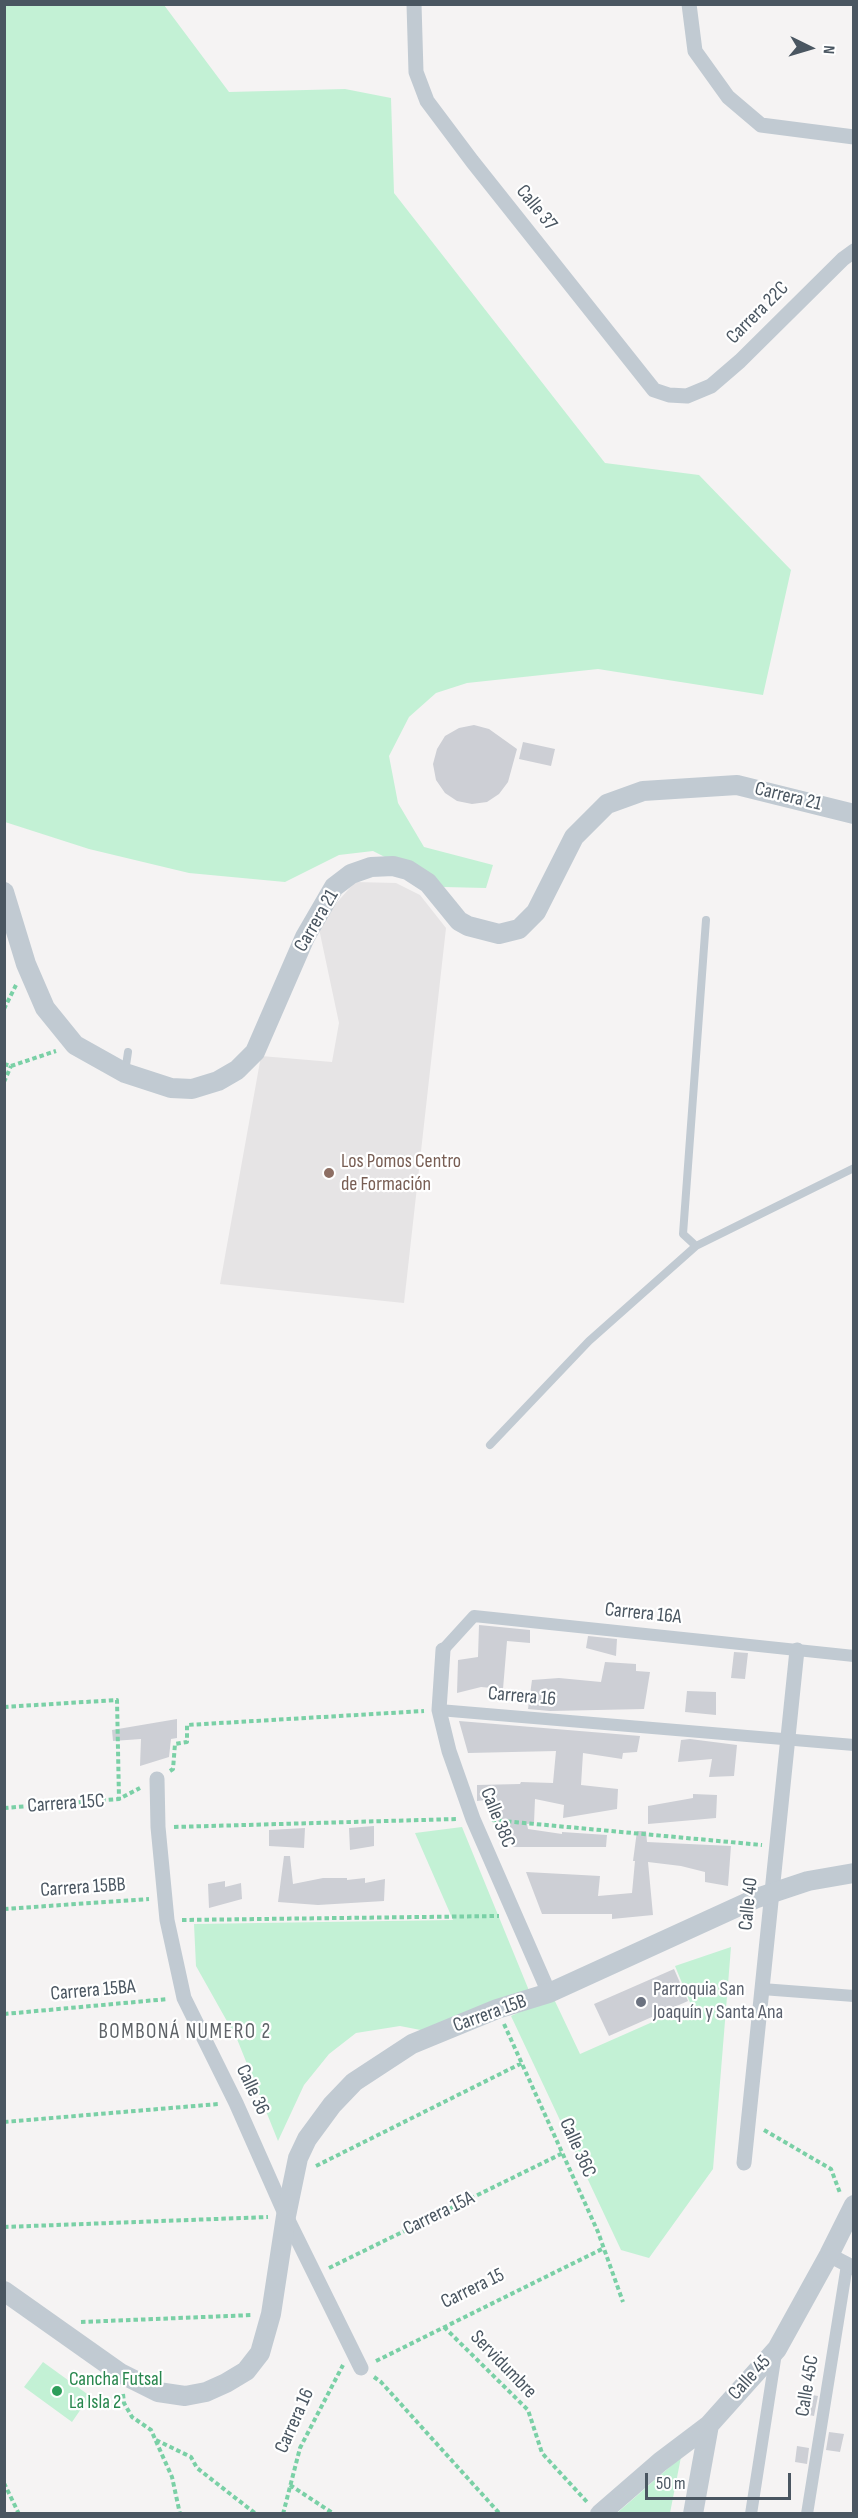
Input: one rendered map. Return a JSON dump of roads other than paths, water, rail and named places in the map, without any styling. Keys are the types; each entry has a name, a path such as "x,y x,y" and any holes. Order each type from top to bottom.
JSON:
{"street":[{"name":"Calle 37","path":"414,4 416,72 427,101 654,390 669,395 687,396"},
{"path":"689,4 695,51 728,97 761,124 854,137"},
{"name":"Carrera 22C","path":"687,396 711,386 740,361 843,259 854,251"},
{"name":"Carrera 21","path":"4,892 26,964 45,1008 75,1045 125,1073 171,1088 192,1089 218,1082 237,1070 255,1052 301,944 334,887 351,874 371,867 393,866 408,870 428,882 459,921 468,926 499,934 519,929 536,912 574,837 607,804 643,791 737,785 854,814"},
{"name":"Carrera 16A","path":"443,1650 474,1616 854,1656"},
{"name":"Calle 38C","path":"443,1650 439,1710 448,1751 473,1818 549,1993"},
{"name":"Calle 40","path":"744,2163 797,1650"},
{"name":"Carrera 16","path":"439,1710 854,1745"},
{"name":"Calle 36","path":"158,1779 158,1827 164,1898 184,1998 236,2103 286,2216 361,2368"},
{"path":"772,1893 808,1881 854,1873"},
{"name":"Carrera 15B","path":"286,2216 298,2158 307,2139 332,2105 354,2082 412,2044 497,2009 549,1993 772,1893"},
{"path":"762,1989 854,1996"},
{"name":"Calle 45","path":"595,2509 709,2425 777,2349 829,2255 850,2211"},
{"path":"4,2291 120,2373 158,2392 185,2396 206,2392 246,2371 260,2353 271,2314 286,2216"},
{"path":"829,2255 850,2267"},
{"name":"Calle 45C","path":"807,2514 850,2267"},
{"path":"751,2514 777,2349"},
{"path":"693,2514 709,2425"}],"lane":[{"path":"696,1246 683,1234 706,920"},
{"path":"125,1073 128,1052"},
{"path":"490,1445 589,1341 696,1246 854,1167"}],"place":[{"name":"Los Pomos Centro de Formación","path":"329,1173"},
{"name":"Parroquia San Joaquín y Santa Ana","path":"641,2002"},
{"name":"Cancha Futsal La Isla 2","path":"57,2391"}],"district":[{"name":"BOMBONÁ NUMERO 2","path":"185,2033"}]}
